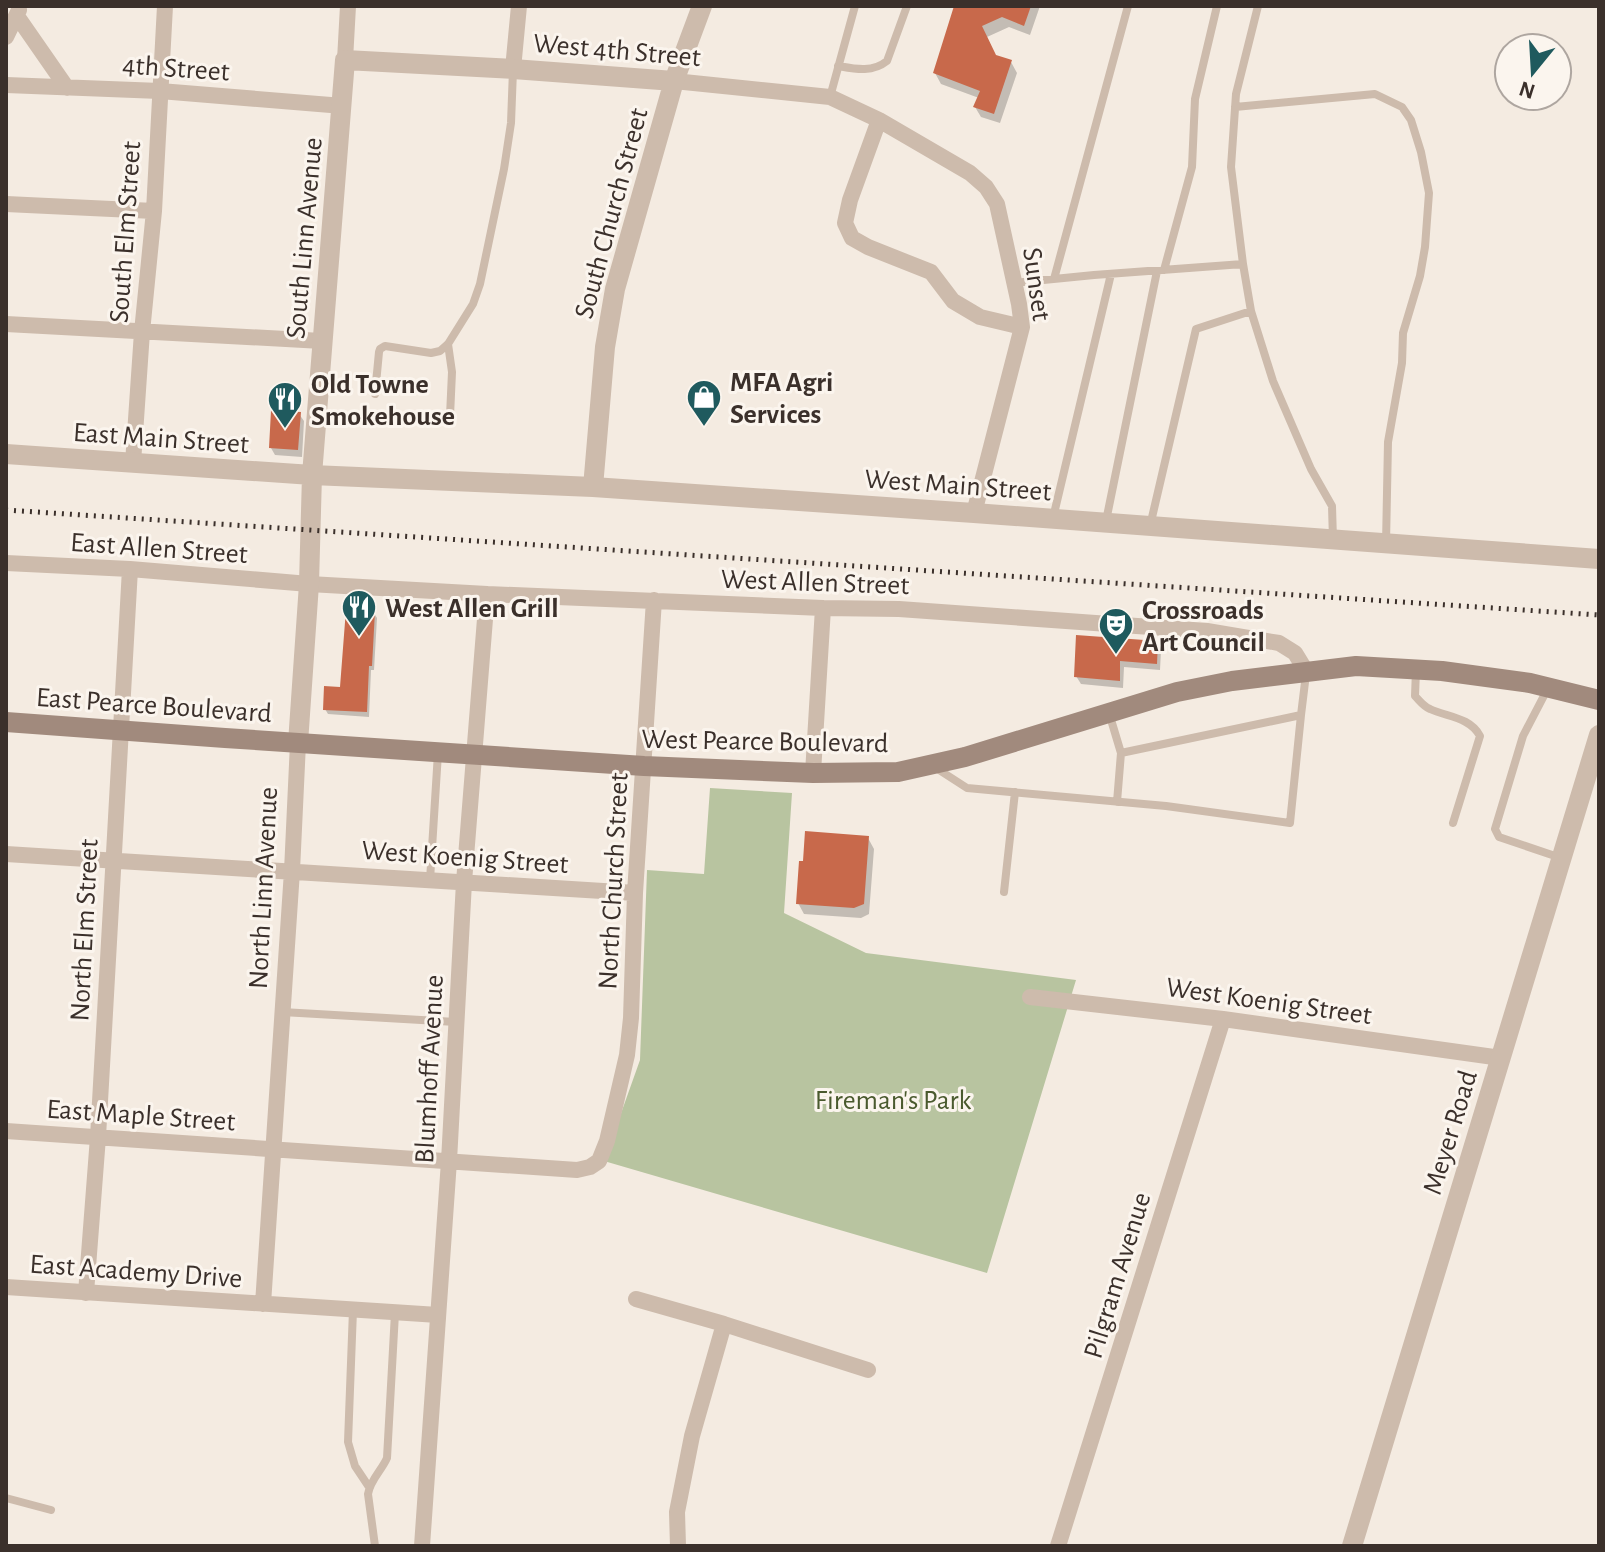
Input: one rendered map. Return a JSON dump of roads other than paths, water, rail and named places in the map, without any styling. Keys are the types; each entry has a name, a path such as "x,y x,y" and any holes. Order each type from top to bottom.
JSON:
{"main road":[{"name":"West Pearce Boulevard","path":"298,743 644,766 813,773 898,772 965,757 1177,692 1306,671 1356,666 1416,670 1501,679 1599,700"},
{"name":"East Pearce Boulevard","path":"6,722 298,743"}],"street":[{"name":"South Elm Street","path":"133,463 154,211 165,6"},
{"name":"South Linn Avenue","path":"312,475 343,106 348,6"},
{"path":"513,69 519,6"},
{"name":"South Church Street","path":"593,487 605,347 615,289 674,81 702,6"},
{"path":"6,37 19,11"},
{"path":"19,11 67,88"},
{"name":"West 4th Street","path":"345,60 674,81 830,97 879,120"},
{"name":"4th Street","path":"6,85 160,91 343,106"},
{"path":"879,120 850,200 845,223 852,238 931,272 953,301 980,317 1022,327"},
{"name":"Sunset","path":"879,120 970,173 986,187 997,204 1022,327 974,513"},
{"path":"6,204 154,211"},
{"path":"6,324 322,341"},
{"name":"East Main Street","path":"6,454 312,475"},
{"name":"West Main Street","path":"312,475 593,487 1599,559"},
{"name":"North Linn Avenue","path":"263,1304 309,584 312,475"},
{"name":"East Allen Street","path":"6,563 130,569 309,584"},
{"name":"North Elm Street","path":"86,1293 98,1137 130,569"},
{"name":"West Allen Street","path":"309,584 487,594 899,609 1207,631 1279,643 1295,653 1306,671"},
{"name":"Blumhoff Avenue","path":"422,1546 449,1161 464,882 487,594"},
{"name":"North Church Street","path":"599,1161 607,1141 627,1055 631,1018 635,893 654,600"},
{"path":"813,773 823,608"},
{"name":"Meyer Road","path":"1352,1546 1599,735"},
{"name":"West Koenig Street","path":"6,854 635,893"},
{"name":"West Koenig Street","path":"1030,997 1223,1019 1501,1058"},
{"name":"Pilgram Avenue","path":"1058,1546 1223,1019"},
{"name":"East Maple Street","path":"6,1131 577,1170 599,1161"},
{"name":"East Academy Drive","path":"6,1287 438,1315"},
{"path":"636,1299 868,1370"},
{"path":"678,1546 677,1512 692,1436 724,1324"}],"lane":[{"path":"830,97 855,6"},
{"path":"838,66 863,70 879,67 887,61 907,6"},
{"path":"1054,279 1128,6"},
{"path":"1105,524 1160,270 1192,167 1195,99 1217,6"},
{"path":"1258,6 1236,94 1231,167 1243,264 1251,311 1273,381 1311,469 1332,506 1333,540"},
{"path":"375,394 380,349 385,346 431,353 440,351 448,344 473,304 504,169 511,123 513,69"},
{"path":"1235,107 1375,94 1402,107 1411,120 1429,193 1425,247 1403,333 1402,363 1388,442 1386,545"},
{"path":"1014,283 1243,264"},
{"path":"1053,519 1111,274"},
{"path":"1150,527 1196,329 1251,311"},
{"path":"448,344 452,372 450,416"},
{"path":"1416,670 1415,696 1426,707 1463,720 1480,736 1453,823"},
{"path":"931,764 967,788 1166,806 1290,823 1306,671"},
{"path":"1548,688 1523,736 1495,829 1499,837 1561,858"},
{"path":"1109,713 1121,753 1117,802"},
{"path":"1121,753 1301,715"},
{"path":"430,880 438,751"},
{"path":"1004,892 1015,792"},
{"path":"282,1012 457,1022"},
{"path":"353,1310 348,1442 355,1466 369,1487"},
{"path":"375,1546 368,1504 369,1487 387,1458 395,1312"},
{"path":"6,1498 51,1510"}],"railway":[{"path":"6,510 1599,615"}],"place":[{"name":"MFA Agri Services","path":"704,428"},
{"name":"Old Towne Smokehouse","path":"285,430"},
{"name":"West Allen Grill","path":"359,638"},
{"name":"Crossroads Art Council","path":"1116,656"}],"park label":[{"name":"Fireman's Park","path":"893,1099"}]}
